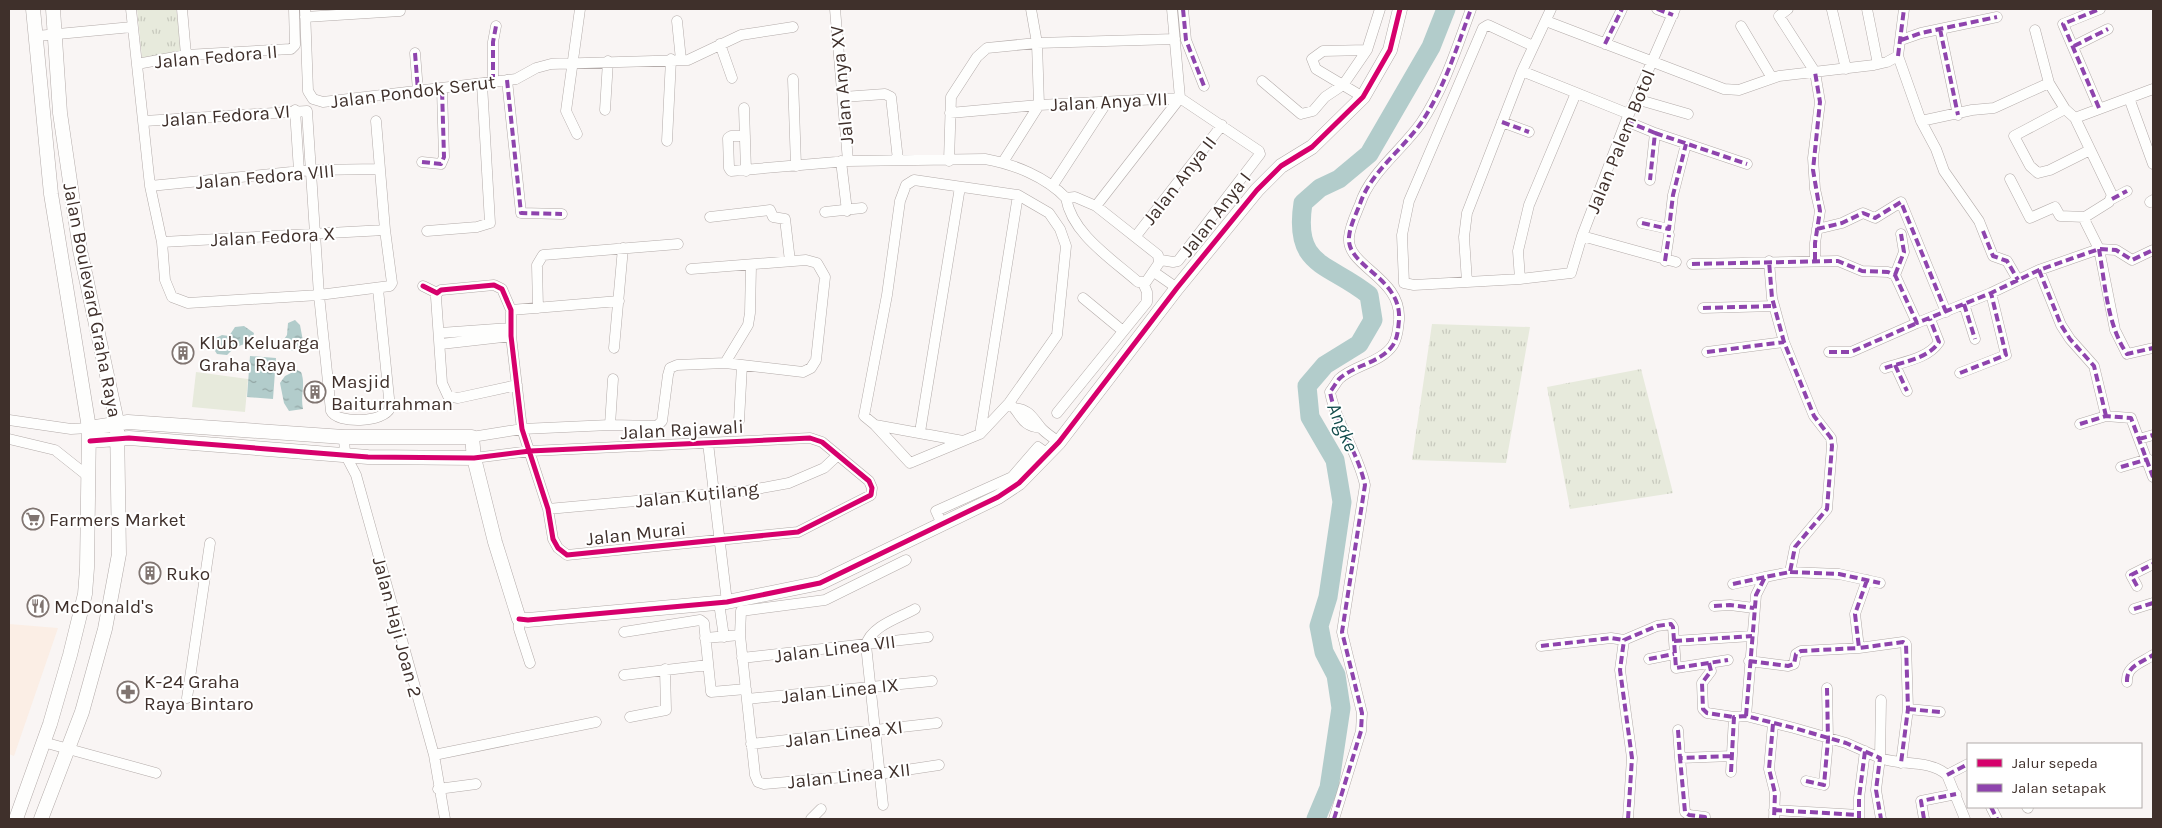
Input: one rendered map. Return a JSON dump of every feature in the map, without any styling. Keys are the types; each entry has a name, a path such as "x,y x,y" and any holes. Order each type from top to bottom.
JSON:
{"street":[{"name":"Jalan Boulevard Graha Raya","path":"16,819 43,742 70,655 85,594 90,434 51,194 34,9"},
{"name":"Jalan Boulevard Graha Raya","path":"41,819 82,712 102,637 119,554 117,422 80,250 60,113 53,9"},
{"path":"132,9 132,27 150,186 162,242 167,286 172,297 177,301 188,303 318,295 390,286 392,283 385,230 376,122"},
{"path":"182,9 186,56"},
{"name":"Jalan Fedora II","path":"137,64 186,56 294,48 294,9"},
{"path":"577,134 566,111 580,9"},
{"name":"Jalan Anya XV","path":"835,9 843,98 847,211"},
{"name":"Jalan Anya VII","path":"1003,162 1039,105 1037,43 1031,9"},
{"path":"1096,206 1180,98 1172,9"},
{"path":"1183,9 1186,40 1204,86"},
{"path":"1262,81 1301,114 1313,111 1325,97 1343,85 1367,50 1380,9"},
{"path":"519,619 528,620 723,602 820,583 942,524 1019,483 1059,442 1177,288 1256,190 1281,166 1312,147 1363,97 1390,50 1400,9"},
{"path":"1334,819 1361,731 1362,713 1342,632 1365,485 1361,468 1332,404 1330,392 1339,379 1384,354 1392,346 1398,334 1400,309 1392,293 1379,276 1355,258 1348,238 1361,201 1375,178 1421,122 1450,66 1471,9"},
{"path":"1467,282 1464,237 1466,219 1522,71 1551,9"},
{"path":"1605,44 1622,9"},
{"path":"1657,9 1674,12"},
{"path":"1788,9 1779,16 1815,72 1820,102 1813,158 1815,188 1820,211 1815,260"},
{"path":"1867,9 1878,64"},
{"path":"1904,9 1898,56 1921,121 1936,150 1944,171 1979,221 1992,256 2007,261 2018,280"},
{"path":"2099,108 2063,24 2100,9"},
{"path":"1832,10 1846,69"},
{"path":"305,13 400,11"},
{"name":"Jalan Palem Botol","path":"1520,280 1569,274 1572,271 1582,236 1628,118 1674,12"},
{"name":"Jalan Pondok Serut","path":"305,13 308,91 313,99 323,102 516,79 543,66 573,62 694,58 741,35 793,27"},
{"path":"1901,40 1940,29 1997,17"},
{"path":"1546,21 1724,89 1739,90 1772,78 1878,64 1898,56"},
{"path":"667,141 676,59 677,22"},
{"path":"1533,46 1488,25 1483,28 1410,201 1402,235 1404,283 1414,286 1520,280 1518,252 1529,206 1576,93"},
{"path":"493,82 493,42 496,26"},
{"path":"1741,26 1772,78"},
{"path":"36,36 132,27"},
{"path":"1940,29 1958,114"},
{"path":"2074,46 2108,29"},
{"path":"2034,30 2049,83 2065,109 2075,118 2112,199"},
{"path":"949,161 951,97 981,52 987,48 1037,43 1175,39"},
{"path":"720,44 732,78"},
{"path":"1363,97 1316,69 1312,59 1323,51 1367,50"},
{"path":"415,53 418,91"},
{"path":"605,110 608,61"},
{"path":"1522,71 1576,93 1655,133 1747,164"},
{"path":"793,79 796,166"},
{"path":"507,80 521,213 562,214"},
{"path":"1921,121 1972,110 1994,108 2049,83"},
{"path":"427,231 478,227 490,223 482,84"},
{"path":"422,162 440,164 444,157 442,89"},
{"path":"2075,118 2153,89"},
{"path":"843,98 885,94 893,100 898,160"},
{"path":"1180,98 1222,125"},
{"name":"Jalan Anya VII","path":"950,113 1039,105 1180,98"},
{"path":"2129,98 2153,164"},
{"path":"1636,99 1688,114"},
{"path":"1054,185 1107,102"},
{"path":"744,108 746,170"},
{"path":"2065,109 2014,136 2030,166 2038,172 2050,170 2090,150"},
{"path":"295,110 299,171"},
{"name":"Jalan Fedora VI","path":"144,121 295,110 307,111 311,170"},
{"path":"1502,122 1529,132"},
{"name":"Jalan Anya I","path":"1066,198 1075,197 1096,206 1136,236 1158,255 1161,260 1178,261 1259,157 1260,151 1222,125"},
{"name":"Jalan Anya II","path":"1136,236 1222,125"},
{"path":"1650,180 1655,133"},
{"path":"745,136 731,136 728,138 729,170 844,161 985,159 1003,162 1054,185 1066,198 1068,211 1087,237 1138,282 1143,283 1147,292 1148,302 1057,413"},
{"path":"1642,223 1669,229 1673,195 1686,144"},
{"name":"Jalan Fedora VIII","path":"150,186 311,170 380,169"},
{"path":"311,170 318,295 330,411 333,416 338,418 358,420 382,418 388,414 390,408 378,289"},
{"path":"2010,179 2030,218 2054,207 2060,216 2085,217 2127,191"},
{"path":"914,180 960,187 1018,195 1049,213 1060,229 1066,246 1057,335 1012,405 980,434 910,463 875,425 864,416 887,295 900,201 906,185 914,180"},
{"path":"920,432 960,187"},
{"path":"980,434 1018,195"},
{"path":"1817,230 1842,223 1863,213 1875,218 1901,202 1946,312"},
{"path":"825,212 862,208"},
{"path":"710,217 770,210 775,218 785,219 790,262"},
{"path":"2085,217 2085,221 2099,249 2115,330 2123,349 2127,354 2132,354 2153,348"},
{"name":"Jalan Fedora X","path":"162,242 385,230"},
{"path":"1895,275 1904,252 1901,234"},
{"path":"1582,236 1671,261 1670,235"},
{"path":"538,308 537,264 543,255 678,244"},
{"path":"614,348 623,248"},
{"path":"1829,352 1851,352 1991,294 2039,270 2099,249 2116,250 2132,260 2153,250"},
{"path":"90,434 117,422 344,437 472,437 522,429 610,425 655,426 662,420 670,368 677,365 725,363 803,372 814,365 825,277 817,263 806,260 751,266 692,269"},
{"name":"Jalan Anya I","path":"1143,283 1154,272 1161,260"},
{"path":"1692,264 1838,260 1862,271 1888,272 1895,275 1917,324"},
{"path":"1769,261 1774,306 1784,342 1814,416 1833,442 1826,509 1795,547 1790,572"},
{"path":"725,363 748,325 751,266"},
{"path":"2039,270 2061,325 2070,340 2094,366 2106,416"},
{"path":"1154,272 1177,288"},
{"path":"424,286 437,293"},
{"path":"437,293 441,290 497,286 502,289 511,310 511,332 522,429 548,509"},
{"path":"437,293 442,383 448,396 458,398 517,385"},
{"path":"1960,373 2006,355 1991,294"},
{"path":"1083,298 1123,331"},
{"path":"511,310 619,300"},
{"path":"1964,304 1975,338"},
{"path":"1703,308 1774,306"},
{"path":"1885,368 1927,354 1935,348 1939,342 1930,319"},
{"path":"440,333 511,332"},
{"path":"441,344 511,332"},
{"path":"1707,352 1784,342"},
{"path":"1895,364 1908,391"},
{"path":"739,421 742,365"},
{"path":"610,425 613,379"},
{"path":"86,410 92,417 102,418 110,413 113,404"},
{"path":"1012,405 1017,416 1032,427 1041,428 1059,442"},
{"path":"2080,424 2106,416 2131,418 2153,476"},
{"path":"9,420 71,429 117,439 129,438 368,457 474,458"},
{"path":"875,425 963,441"},
{"path":"2140,438 2153,435"},
{"name":"Jalan Haji Joan 2","path":"344,437 345,454 356,474 434,755 438,789 445,819"},
{"path":"472,437 474,458 495,542 519,619 519,629 530,663"},
{"name":"Jalan Rajawali","path":"474,458 530,451 810,438 822,442 869,481 872,488"},
{"path":"9,439 55,450 89,477"},
{"path":"708,443 720,540 724,636"},
{"name":"Jalan Kutilang","path":"548,509 746,491 789,483 824,468 838,455"},
{"path":"2121,467 2148,459"},
{"name":"Jalan Murai","path":"548,509 553,540 558,548 567,555 798,532 871,494 872,488"},
{"path":"187,698 210,543"},
{"path":"751,744 740,635 741,612 825,600 906,560"},
{"path":"2137,586 2131,575 2153,564"},
{"path":"1733,584 1790,572 1838,574 1880,583"},
{"path":"1746,716 1754,608 1756,595 1765,577"},
{"path":"1858,648 1855,614 1867,580"},
{"path":"2134,609 2153,603"},
{"path":"1714,606 1730,605 1754,608"},
{"path":"883,805 866,645 870,634 874,631 915,609"},
{"path":"624,632 702,621 708,664 624,674"},
{"path":"1541,646 1610,638 1624,640 1657,626 1670,624 1673,627 1676,668 1728,660"},
{"path":"705,638 740,635"},
{"path":"1674,641 1752,636"},
{"name":"Jalan Linea VII","path":"742,658 928,637"},
{"path":"1624,640 1620,670 1632,758 1628,819"},
{"path":"1749,661 1788,666 1794,664 1796,654 1801,651 1905,643 1908,709 1902,764"},
{"path":"1649,660 1674,654"},
{"path":"2128,682 2127,674 2129,669 2153,655"},
{"path":"1709,663 1711,671 1702,683 1703,709 1707,713 1734,717 1746,716 1794,728 1902,764 1927,765 1947,776 1965,807 1965,819"},
{"name":"Jalan Linea IX","path":"708,664 712,693 747,694 870,688 932,681"},
{"path":"630,717 666,710 665,669"},
{"path":"1806,781 1823,786 1824,784 1828,740 1827,688"},
{"path":"1880,819 1876,790 1880,758 1881,700"},
{"path":"1908,709 1940,712"},
{"path":"1732,772 1734,717"},
{"path":"434,755 596,722"},
{"name":"Jalan Linea XI","path":"751,744 937,723"},
{"path":"1773,724 1769,769 1775,793 1774,814 1859,817 1865,751"},
{"path":"1678,730 1685,812 1689,815 1705,817 1705,819"},
{"path":"43,742 156,773"},
{"name":"Jalan Linea XII","path":"751,744 755,775 758,782 764,784 879,774 939,765"},
{"path":"1680,758 1732,756"},
{"path":"1947,776 1967,765"},
{"path":"438,789 476,784"},
{"path":"1924,819 1920,801 1956,794"},
{"path":"810,819 821,809"}],"shaded area":[{"path":"9,624 58,628 14,756 9,754"}],"green space":[{"path":"137,9 176,9 184,52 142,58"},
{"path":"1432,324 1530,327 1506,463 1412,460"},
{"path":"1641,369 1673,493 1570,509 1547,387"},
{"path":"196,372 248,379 245,412 192,407"}],"water":[{"path":"295,320 300,325 303,341 295,351 284,349 282,342 287,335 288,323"},
{"path":"244,326 254,333 252,341 234,348 227,355 217,354 213,348 216,338 222,335 229,336 235,327"},
{"path":"250,356 276,358 273,399 247,397"},
{"path":"297,370 301,372 302,376 303,409 289,411 284,403 280,383 285,376"}],"waterway":[{"name":"Angke","path":"1316,819 1329,788 1341,708 1336,675 1324,652 1319,626 1328,597 1342,502 1335,460 1310,417 1307,386 1325,365 1359,344 1373,320 1369,295 1327,269 1309,252 1303,240 1301,224 1303,203 1320,188 1339,179 1369,154 1431,47 1446,9"}],"marked path":[{"path":"1183,9 1186,40 1204,86"},
{"path":"1334,819 1361,731 1362,713 1342,632 1365,485 1362,473 1337,415 1330,392 1345,374 1375,360 1388,351 1396,339 1399,320 1398,305 1392,293 1356,257 1350,247 1349,237 1353,220 1371,182 1421,123 1437,96 1471,9"},
{"path":"1605,44 1622,9"},
{"path":"1657,9 1673,15"},
{"path":"1898,56 1904,9"},
{"path":"2099,108 2063,24 2100,9"},
{"path":"1901,40 1921,33 1997,17"},
{"path":"493,82 493,42 496,26"},
{"path":"1940,29 1958,115"},
{"path":"2074,46 2108,29"},
{"path":"415,53 418,91"},
{"path":"1815,72 1820,102 1813,170 1820,211 1815,243 1815,260"},
{"path":"507,80 521,213 562,214"},
{"path":"422,162 441,164 444,157 442,89"},
{"path":"1626,121 1655,133 1650,180"},
{"path":"1502,122 1529,132"},
{"path":"1655,133 1747,164"},
{"path":"1642,223 1669,229 1673,195 1686,144"},
{"path":"2112,199 2127,191"},
{"path":"1817,229 1842,223 1863,213 1875,218 1901,202 1946,312"},
{"path":"1983,231 1993,256 2007,261 2018,280"},
{"path":"1895,275 1904,252 1901,234"},
{"path":"1665,261 1669,235"},
{"path":"2099,249 2111,317 2120,343 2127,354 2153,348"},
{"path":"1692,264 1838,261 1862,271 1888,272 1895,275 1917,323 1991,293 2039,270 2099,249 2116,250 2132,260 2153,250"},
{"path":"1746,716 1756,595 1765,577 1790,572 1795,547 1827,509 1832,446 1831,438 1814,416 1784,342 1772,298 1769,261"},
{"path":"2039,270 2061,325 2070,339 2094,366 2106,416"},
{"path":"1960,373 2006,355 1991,293"},
{"path":"1964,304 1975,339"},
{"path":"1703,308 1774,306"},
{"path":"1885,368 1922,356 1934,348 1939,342 1930,319"},
{"path":"1829,352 1851,352 1917,323"},
{"path":"1707,352 1784,342"},
{"path":"1895,365 1907,391"},
{"path":"2080,424 2106,416 2131,418 2153,477"},
{"path":"2139,439 2153,435"},
{"path":"2121,467 2148,459"},
{"path":"2137,586 2131,575 2153,564"},
{"path":"1790,572 1839,574 1880,583"},
{"path":"1733,584 1765,577"},
{"path":"1867,580 1855,614 1859,648 1903,642 1906,644 1908,709 1901,763"},
{"path":"2134,609 2153,603"},
{"path":"1714,606 1730,605 1754,608"},
{"path":"1628,819 1632,758 1620,670 1624,640 1657,626 1671,624 1673,627 1676,668 1728,660"},
{"path":"1674,641 1752,636"},
{"path":"1541,646 1611,638 1624,640"},
{"path":"1749,661 1788,666 1794,664 1796,654 1801,651 1859,648"},
{"path":"1649,659 1674,654"},
{"path":"2127,682 2129,672 2139,663 2153,655"},
{"path":"1709,663 1711,671 1702,683 1703,709 1707,713 1734,717"},
{"path":"1806,781 1824,785 1828,740 1827,688"},
{"path":"1908,709 1940,712"},
{"path":"1731,772 1734,717 1746,716 1846,743 1880,758 1876,790 1881,819"},
{"path":"1773,724 1769,769 1775,793 1774,819"},
{"path":"1678,730 1680,758"},
{"path":"1859,819 1859,798 1865,751"},
{"path":"1705,819 1705,817 1689,815 1685,812 1680,758 1732,756"},
{"path":"1947,775 1967,765"},
{"path":"1924,819 1921,801 1956,794"},
{"path":"1992,808 1997,819"},
{"path":"1774,810 1859,815"}],"cycle path":[{"path":"519,619 528,620 727,602 820,583 998,497 1019,483 1059,442 1177,288 1257,190 1281,166 1312,147 1363,97 1390,50 1400,9"},
{"path":"90,441 129,438 368,457 474,458 530,451 810,438 822,442 869,481 872,488 871,495 798,532 567,555 558,548 553,539 548,509 522,429 511,336 511,310 502,289 494,285 441,290 437,293 423,286"}],"place":[{"name":"Klub Keluarga Graha Raya","path":"183,353"},
{"name":"Masjid Baiturrahman","path":"315,392"},
{"name":"Farmers Market","path":"33,519"},
{"name":"Ruko","path":"150,573"},
{"name":"McDonald's","path":"38,606"},
{"name":"K-24 Graha Raya Bintaro","path":"128,692"}]}
